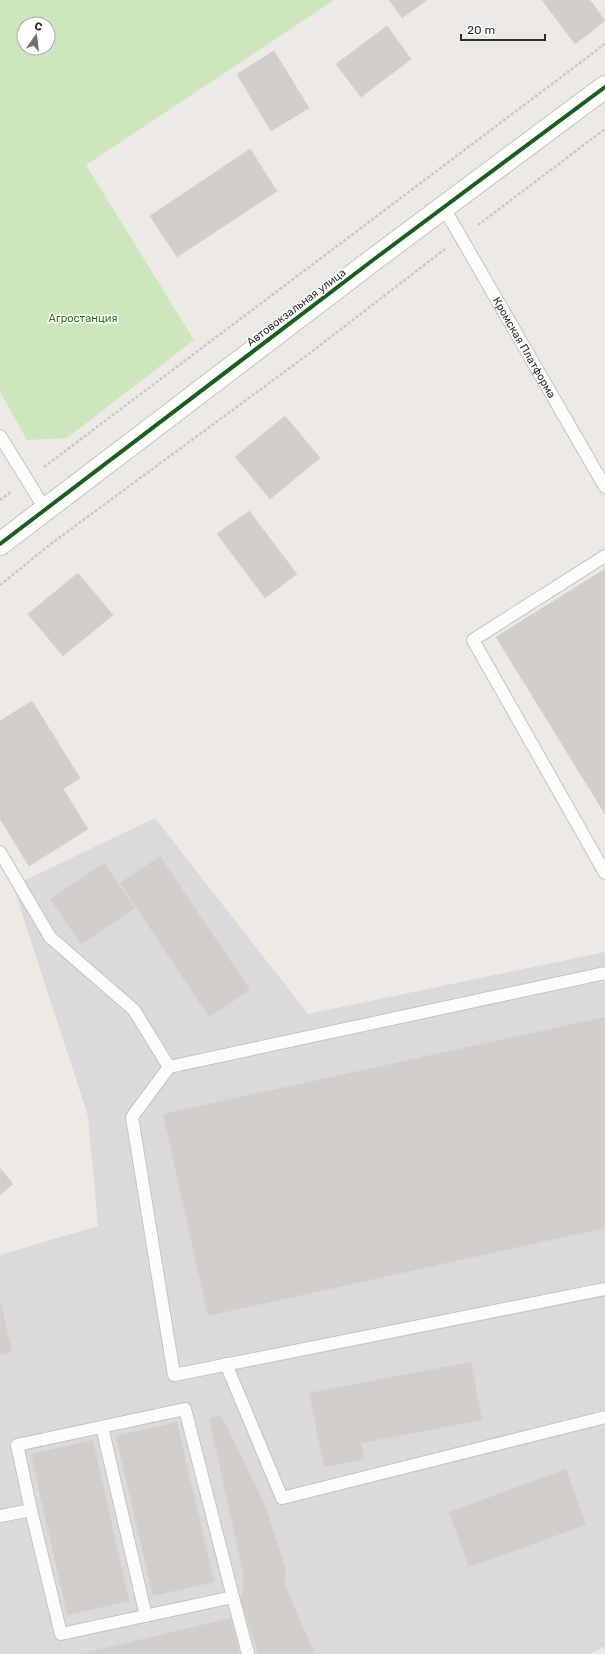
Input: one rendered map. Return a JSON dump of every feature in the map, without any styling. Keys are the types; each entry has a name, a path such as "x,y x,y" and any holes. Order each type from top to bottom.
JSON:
{"street":[{"name":"Автовокзальная улица","path":"0,544 605,87"}],"lane":[{"name":"Кромская Платформа","path":"444,208 605,487"},
{"path":"0,436 45,509"},
{"path":"605,556 473,640 605,873"},
{"path":"0,852 50,937 134,1010 169,1067"},
{"path":"605,973 169,1067 132,1117 174,1375 605,1289"},
{"path":"226,1364 282,1498 605,1417"},
{"path":"233,1597 61,1634 17,1445 185,1409 248,1654"},
{"path":"102,1427 146,1616"},
{"path":"0,1516 31,1510"}],"path":[{"path":"26,480 605,44"},
{"path":"0,585 52,543 310,353 605,129"}],"shaded area":[{"path":"155,818 308,1014 605,952 605,1647 589,1654 0,1654 0,1255 98,1226 88,1116 13,886"}],"green space":[{"name":"Агростанция","path":"0,0 334,0 86,165 194,340 67,438 27,440 0,392"}],"building":[{"path":"389,0 427,0 402,18"},
{"path":"542,0 590,0 605,21 575,44"},
{"path":"387,26 411,59 361,97 336,64"},
{"path":"274,51 309,108 271,131 237,74"},
{"path":"250,149 277,191 177,257 150,216"},
{"path":"285,416 320,458 270,499 235,457"},
{"path":"249,511 297,574 265,598 217,534"},
{"path":"605,569 605,814 496,637"},
{"path":"78,573 113,615 63,656 28,614"},
{"path":"32,701 80,778 63,789 88,829 29,866 0,819 0,721"},
{"path":"160,856 250,990 209,1017 120,883"},
{"path":"104,863 135,908 81,944 50,899"},
{"path":"605,1017 605,1228 208,1316 163,1114"},
{"path":"0,1168 13,1184 0,1195"},
{"path":"0,1299 12,1352 0,1355"},
{"path":"471,1362 482,1420 361,1443 364,1459 324,1467 309,1393"},
{"path":"221,1415 265,1505 286,1570 284,1583 315,1654 258,1654 241,1600 244,1577 209,1418"},
{"path":"177,1422 214,1582 153,1596 116,1436"},
{"path":"93,1440 129,1601 67,1615 31,1454"},
{"path":"566,1469 586,1525 469,1567 449,1512"},
{"path":"231,1618 239,1654 80,1654"}],"cycle path":[{"path":"0,544 377,257 605,87"}]}
